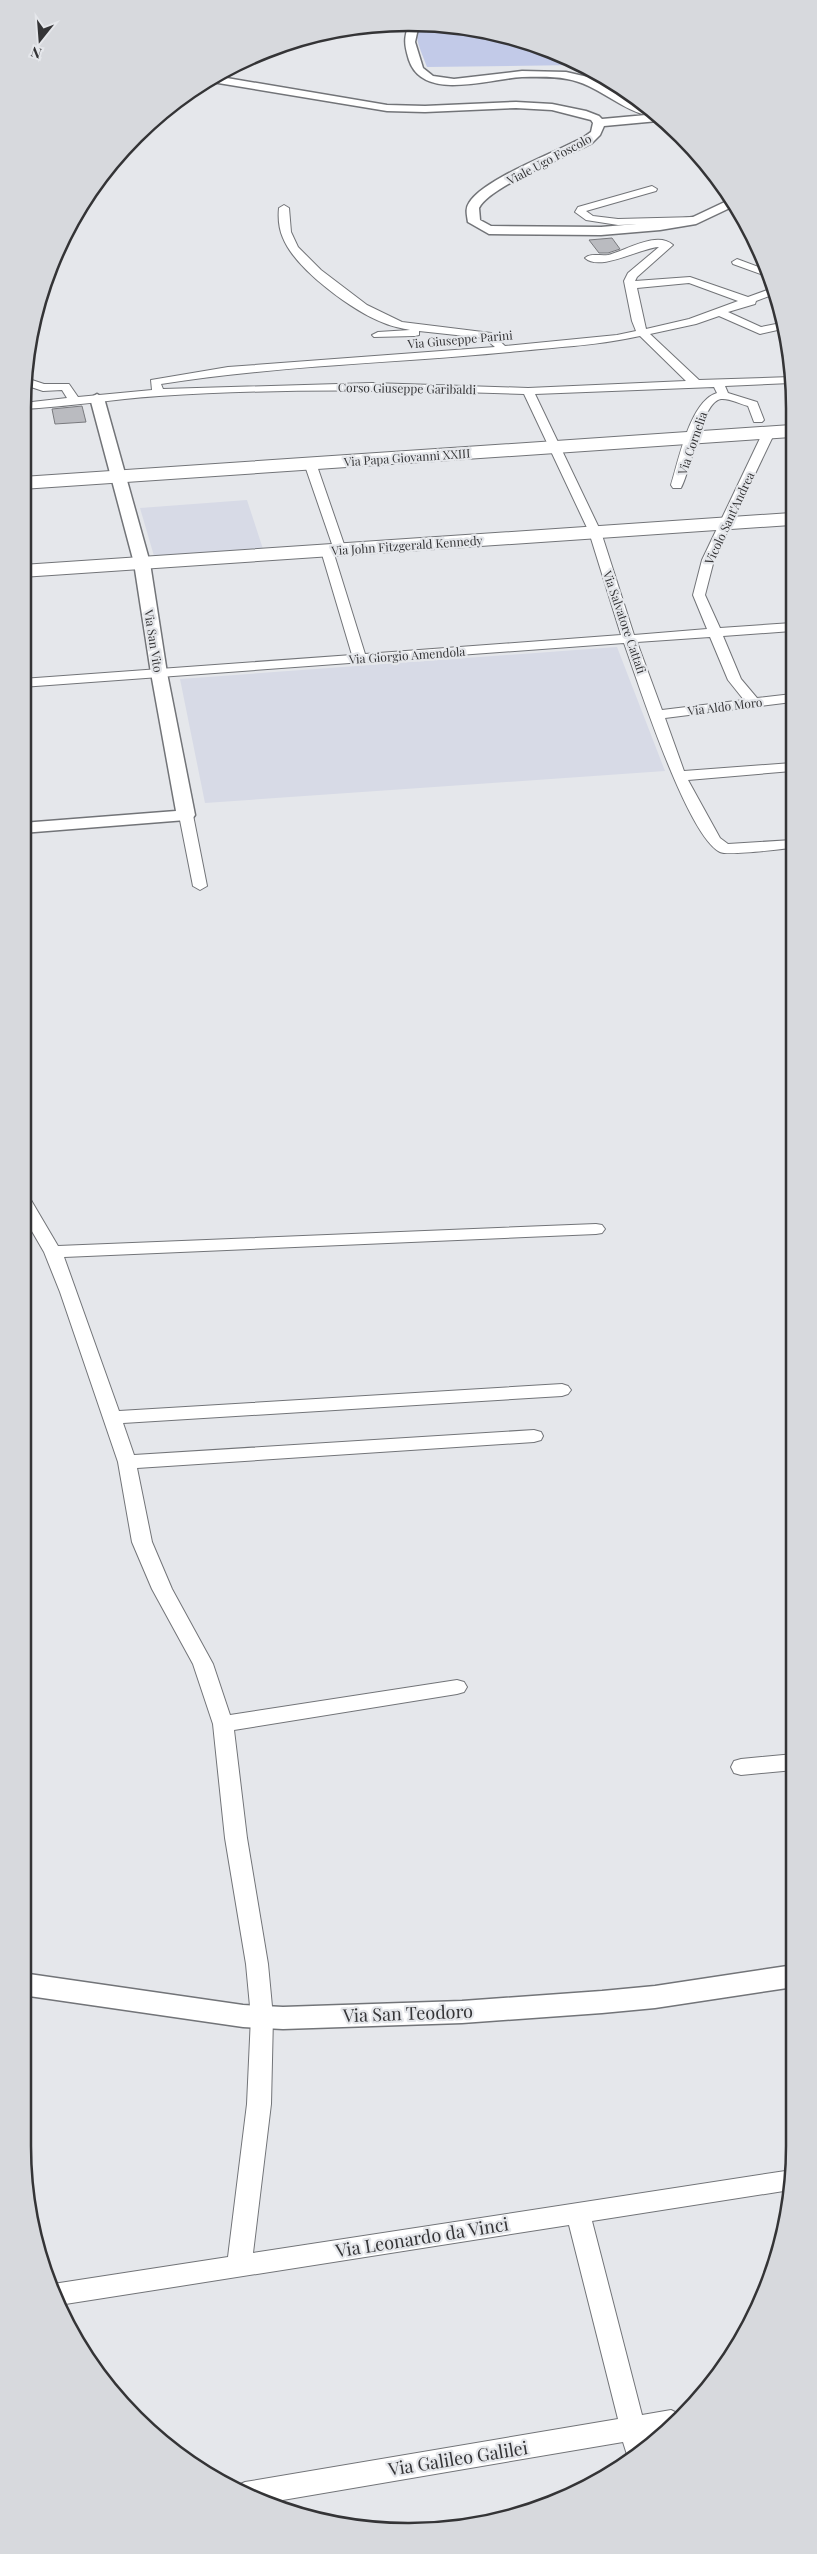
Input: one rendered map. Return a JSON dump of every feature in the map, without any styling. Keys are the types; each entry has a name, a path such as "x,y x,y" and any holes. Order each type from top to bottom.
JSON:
{"main road":[{"name":"Via Papa Giovanni XXIII","path":"31,482 693,438 763,426 786,430"},
{"name":"Via John Fitzgerald Kennedy","path":"31,571 786,519"}],"street":[{"path":"412,31 409,42 418,70 430,79 454,82 531,74 566,75 588,80 626,101"},
{"name":"Viale Ugo Foscolo","path":"222,81 387,108 418,109 516,105 552,107 582,113 595,118 599,123 596,133 588,140 481,197 473,206 473,217 477,225 489,230 508,232 601,231 660,226 696,220 726,205"},
{"path":"599,123 649,119"},
{"path":"652,190 580,212 588,216 626,224 696,220"},
{"path":"284,208 288,238 297,252 325,280 362,306 386,320 404,325 487,335 494,339 503,350"},
{"path":"590,258 608,259 634,249 668,245 634,271 629,281 633,308 642,334 696,384"},
{"path":"737,262 760,271"},
{"path":"631,286 690,280 751,302"},
{"name":"Via Giuseppe Parini","path":"158,393 155,382 219,371 503,350 642,334 722,313 768,294"},
{"path":"722,313 760,330 777,327"},
{"path":"378,335 441,332"},
{"path":"407,334 414,357"},
{"path":"283,366 286,387"},
{"name":"Corso Giuseppe Garibaldi","path":"31,405 158,393 286,387 372,386 528,390 785,380"},
{"path":"718,383 723,395 754,404 763,426"},
{"path":"32,384 43,388 65,386 74,400"},
{"name":"Via Salvatore Cattafi","path":"528,390 595,532 629,639 679,776 714,840 725,849 786,844"},
{"name":"Via Cornelia","path":"677,485 704,406 713,398 723,395"},
{"name":"Via San Vito","path":"97,398 120,475 142,563 159,673 200,886"},
{"name":"Vicolo Sant'Andrea","path":"753,702 735,680 700,595 708,560 727,523 763,426"},
{"path":"310,463 334,550 360,658"},
{"name":"Via Giorgio Amendola","path":"31,682 786,627"},
{"name":"Via Aldo Moro","path":"658,715 786,699"},
{"path":"679,776 786,767"},
{"path":"31,827 186,815"},
{"path":"31,1214 53,1252 69,1292 127,1462 142,1542 162,1590 203,1664 223,1724 236,1838 257,1964 262,2017 258,2104 239,2266"},
{"path":"53,1252 596,1229"},
{"path":"112,1418 562,1390"},
{"path":"127,1462 534,1436"},
{"path":"223,1724 457,1687"},
{"path":"741,1767 786,1763"},
{"name":"Via San Teodoro","path":"31,1985 262,2017 534,2008 655,1997 786,1977"},
{"name":"Via Leonardo da Vinci","path":"62,2294 784,2181"},
{"path":"578,2213 637,2446"},
{"name":"Via Galileo Galilei","path":"259,2492 663,2424"}],"shaded area":[{"path":"417,31 433,32 482,38 530,51 564,65 427,67"},
{"path":"247,500 263,549 154,556 140,508"},
{"path":"617,647 665,771 205,803 180,679"}],"building":[{"path":"612,238 620,249 608,253 599,253 589,240"},
{"path":"82,406 86,422 55,424 52,409"}]}
